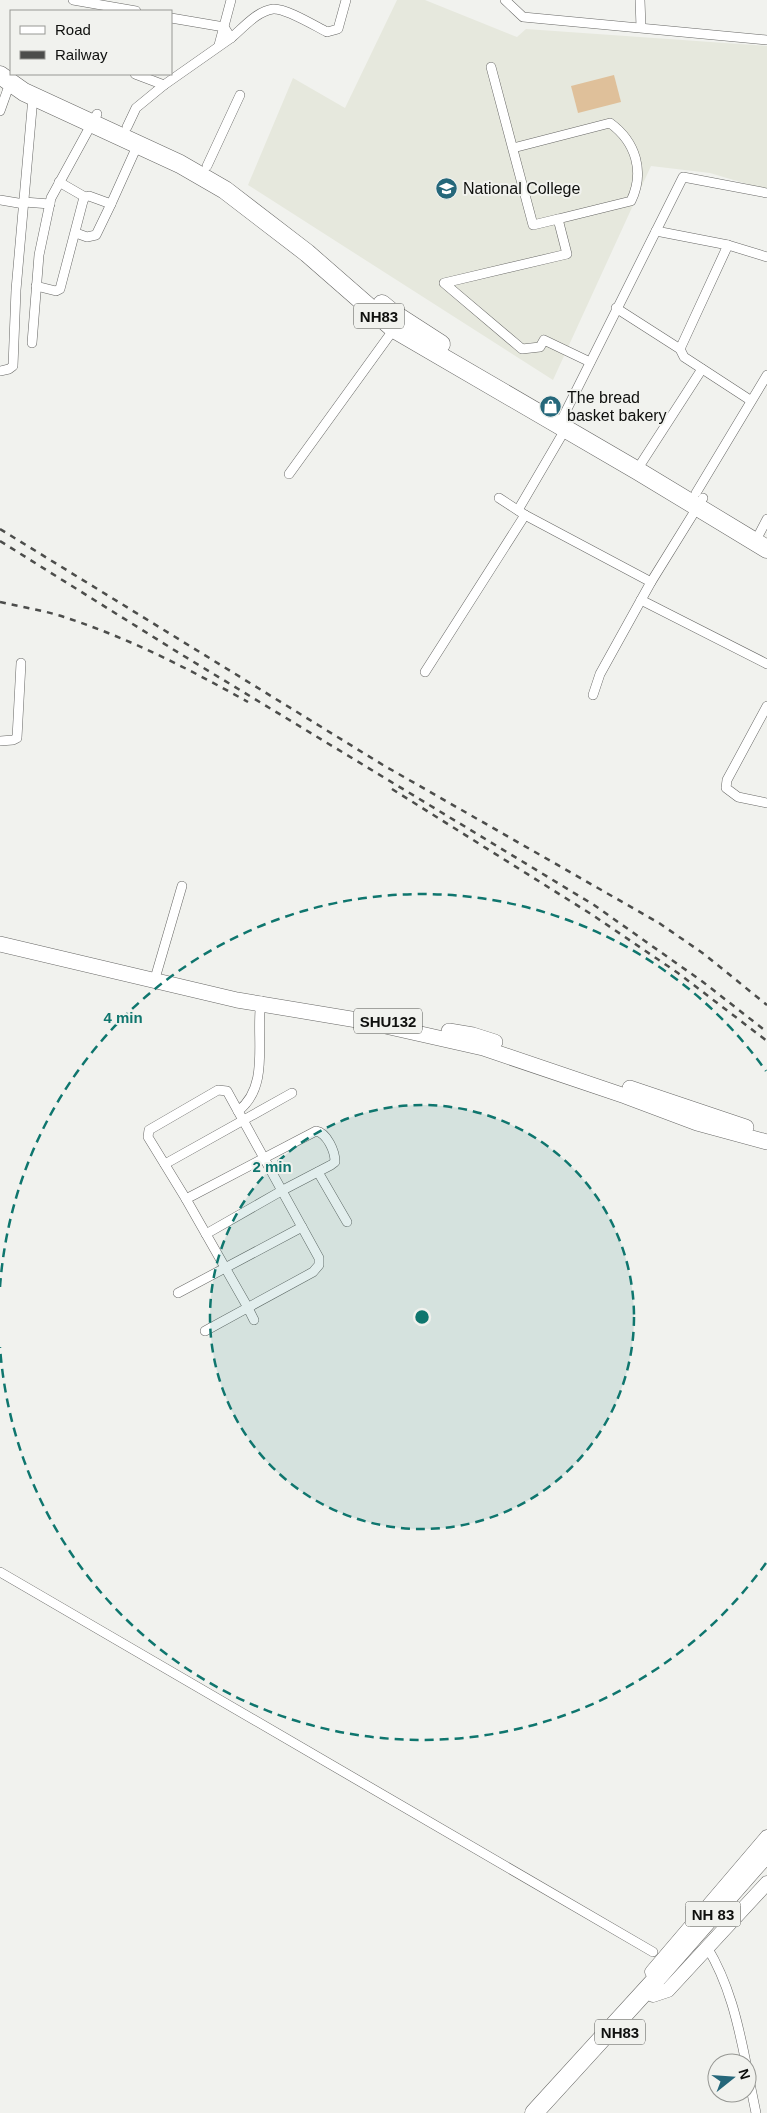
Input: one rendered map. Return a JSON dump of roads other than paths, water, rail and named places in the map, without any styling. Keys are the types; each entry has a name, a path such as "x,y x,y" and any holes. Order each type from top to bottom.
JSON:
{"highway":[{"name":"NH83","path":"0,61 9,76 33,97 127,127 207,166 290,224 394,329 498,385 764,536"},
{"name":"NH83","path":"9,76 37,88 95,118 138,144 180,164 225,190 307,253 498,385"},
{"name":"NH83","path":"564,423 642,462 699,499"},
{"name":"NH 83","path":"655,1986 767,1853"},
{"name":"NH83","path":"546,2113 588,2070 655,1986 767,1868"},
{"path":"534,2113 655,1986"}],"main road":[{"name":"SHU132","path":"0,937 261,1002 473,1035 767,1134"},
{"path":"0,944 136,977 363,1021 482,1048 625,1096 697,1123 767,1142"}],"street":[{"path":"73,0 130,10"},
{"path":"219,45 231,0"},
{"path":"282,10 286,0"},
{"path":"127,127 136,108 164,85 201,61 260,14 274,9 282,10 327,32 338,28 346,0"},
{"path":"505,0 523,17 767,40"},
{"path":"640,0 641,27"},
{"path":"172,18 224,27 231,38"},
{"path":"491,67 533,225 631,201 637,189 639,171 635,152 622,132 610,123 513,148"},
{"path":"138,75 164,85"},
{"path":"0,111 9,76"},
{"path":"207,166 240,95"},
{"path":"0,370 9,370 13,366 16,290 33,97"},
{"path":"32,343 38,255 50,204 59,182 95,118"},
{"path":"76,233 87,237 96,235 138,144"},
{"path":"425,672 522,512 564,423 590,362 682,177 767,192"},
{"path":"59,182 85,197 89,196 111,204"},
{"path":"36,286 56,291 60,289 85,197"},
{"path":"0,200 50,204"},
{"path":"558,219 567,254 444,283 522,349 540,347 544,340 590,362"},
{"path":"656,231 728,245 767,257"},
{"path":"680,349 728,245"},
{"path":"616,308 680,349 684,357 750,400"},
{"path":"289,474 394,329"},
{"path":"642,462 702,369"},
{"path":"593,695 600,674 699,499 750,400 767,375"},
{"path":"499,498 651,582"},
{"path":"641,600 767,664"},
{"path":"0,742 17,738 21,662"},
{"path":"767,706 727,780 726,788 738,797 767,803"},
{"path":"156,975 182,886"},
{"path":"238,1111 247,1104 257,1083 261,1002"},
{"path":"205,1331 247,1306 314,1272 319,1265 319,1258 283,1190 228,1091 223,1089 218,1090 149,1130 148,1137 186,1199 247,1306 254,1320"},
{"path":"165,1164 292,1093"},
{"path":"186,1199 316,1131 321,1132 335,1156 335,1162 206,1234"},
{"path":"318,1172 347,1222"},
{"path":"178,1293 302,1227"},
{"path":"0,1572 653,1952"},
{"path":"767,1837 653,1970 655,1986 668,1990 767,1883"},
{"path":"708,1947 718,1965 727,1988 743,2053"}],"railway":[{"path":"0,529 383,765 659,923 704,954 767,1005"},
{"path":"0,541 179,653 594,905 703,982 767,1032"},
{"path":"0,602 40,610 112,634 181,666 248,702"},
{"path":"392,789 591,914 678,973 767,1041"}],"place":[{"name":"National College","path":"447,188"},
{"name":"The bread basket bakery","path":"551,406"}]}
